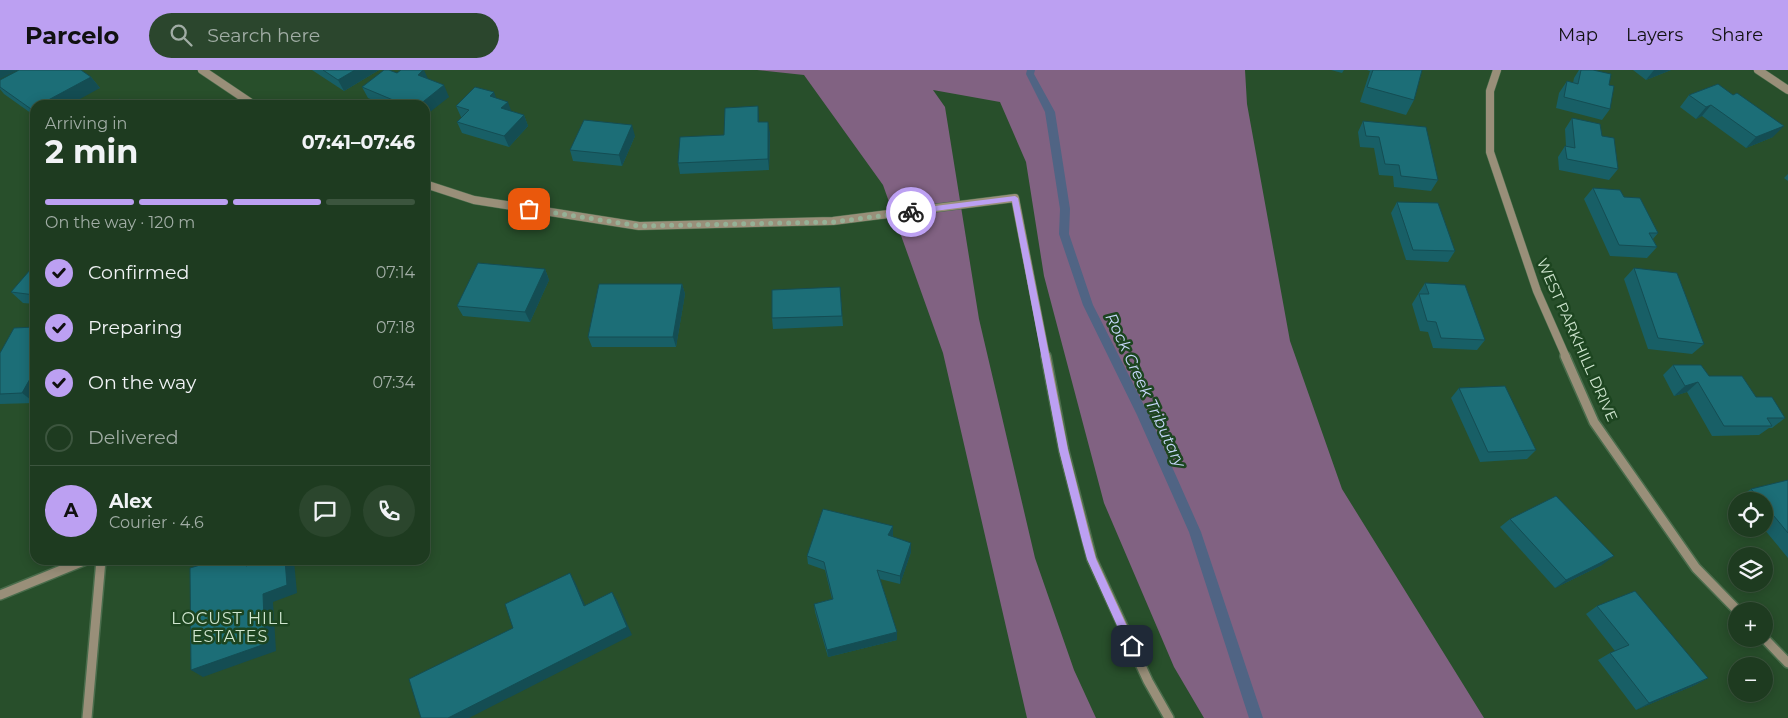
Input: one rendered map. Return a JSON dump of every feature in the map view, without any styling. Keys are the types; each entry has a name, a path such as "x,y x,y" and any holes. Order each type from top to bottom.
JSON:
{"street":[{"path":"202,70 247,100"},
{"name":"WEST PARKHILL DRIVE","path":"1497,70 1490,91 1490,152 1537,291 1594,422 1696,568 1729,602"},
{"path":"1758,70 1788,90"},
{"path":"430,186 474,200 639,226 833,222 1015,198 1064,450 1092,559 1148,681 1169,718"},
{"path":"0,595 74,565"},
{"path":"86,718 101,565"},
{"path":"1773,647 1788,663"}],"shaded area":[{"path":"757,70 1245,70 1247,104 1290,341 1342,489 1484,718 1204,718 1174,667 1104,503 1044,276 1026,162 1000,102 933,90 945,107 979,319 1035,558 1074,670 1096,718 1027,718 943,353 883,185 804,75"}],"building":[{"path":"19,70 81,70 91,77 48,100 30,100 30,108 0,87 0,80"},
{"path":"323,70 355,70 338,80"},
{"path":"384,70 397,73 401,70 423,70 418,75 444,85 425,100 393,100 362,87"},
{"path":"1373,70 1422,70 1414,100 1367,87"},
{"path":"1581,70 1593,70 1611,74 1609,85 1614,86 1610,109 1564,97 1567,81 1578,84"},
{"path":"1718,84 1733,95 1737,93 1784,126 1756,137 1711,105 1706,107 1689,95"},
{"path":"475,87 494,92 490,96 508,102 501,108 524,115 504,136 457,122 469,110 456,106"},
{"path":"758,106 758,122 768,122 768,159 678,163 680,137 724,135 725,108"},
{"path":"1572,118 1600,124 1602,136 1614,138 1618,169 1567,159 1565,146 1575,148"},
{"path":"584,120 632,125 619,155 570,150"},
{"path":"1363,121 1426,127 1438,180 1401,176 1399,165 1385,164 1379,137 1366,136"},
{"path":"1593,188 1620,190 1624,197 1640,198 1658,233 1649,233 1657,247 1619,245"},
{"path":"1397,202 1438,203 1455,251 1413,250"},
{"path":"478,263 545,269 525,312 457,306"},
{"path":"1634,268 1677,273 1704,344 1658,338"},
{"path":"30,270 30,294 11,292"},
{"path":"1425,283 1465,285 1485,340 1441,338 1436,322 1427,321 1419,294 1429,294"},
{"path":"599,284 682,284 673,337 588,337"},
{"path":"840,287 842,316 772,318 772,290"},
{"path":"30,327 30,379 22,393 0,394 0,353 14,328"},
{"path":"1673,365 1701,365 1709,376 1742,376 1756,397 1772,397 1785,418 1767,418 1772,426 1724,426 1698,382 1685,386"},
{"path":"1505,386 1536,450 1488,452 1459,388"},
{"path":"1788,480 1788,533 1773,515 1773,492 1754,492 1751,489"},
{"path":"1556,496 1614,556 1566,580 1510,519"},
{"path":"823,509 893,526 888,535 911,543 900,576 877,570 897,632 827,650 814,604 833,599 824,562 807,556"},
{"path":"200,565 285,565 287,585 263,594 265,644 191,670 190,568"},
{"path":"570,573 584,606 612,592 627,627 448,718 421,718 409,679 513,628 505,604"},
{"path":"1635,591 1708,678 1649,703 1610,653 1629,645 1597,606"}],"waterway":[{"name":"Rock Creek Tributary","path":"1031,70 1030,74 1050,112 1065,209 1064,234 1088,305 1143,415 1195,532 1256,718"}],"way so far":[{"path":"529,209 639,226 833,222 911,212"}],"district":[{"name":"LOCUST HILL ESTATES","path":"230,627"}],"route":[{"path":"911,212 1015,198 1064,450 1087,541 1092,559 1132,646"}]}
